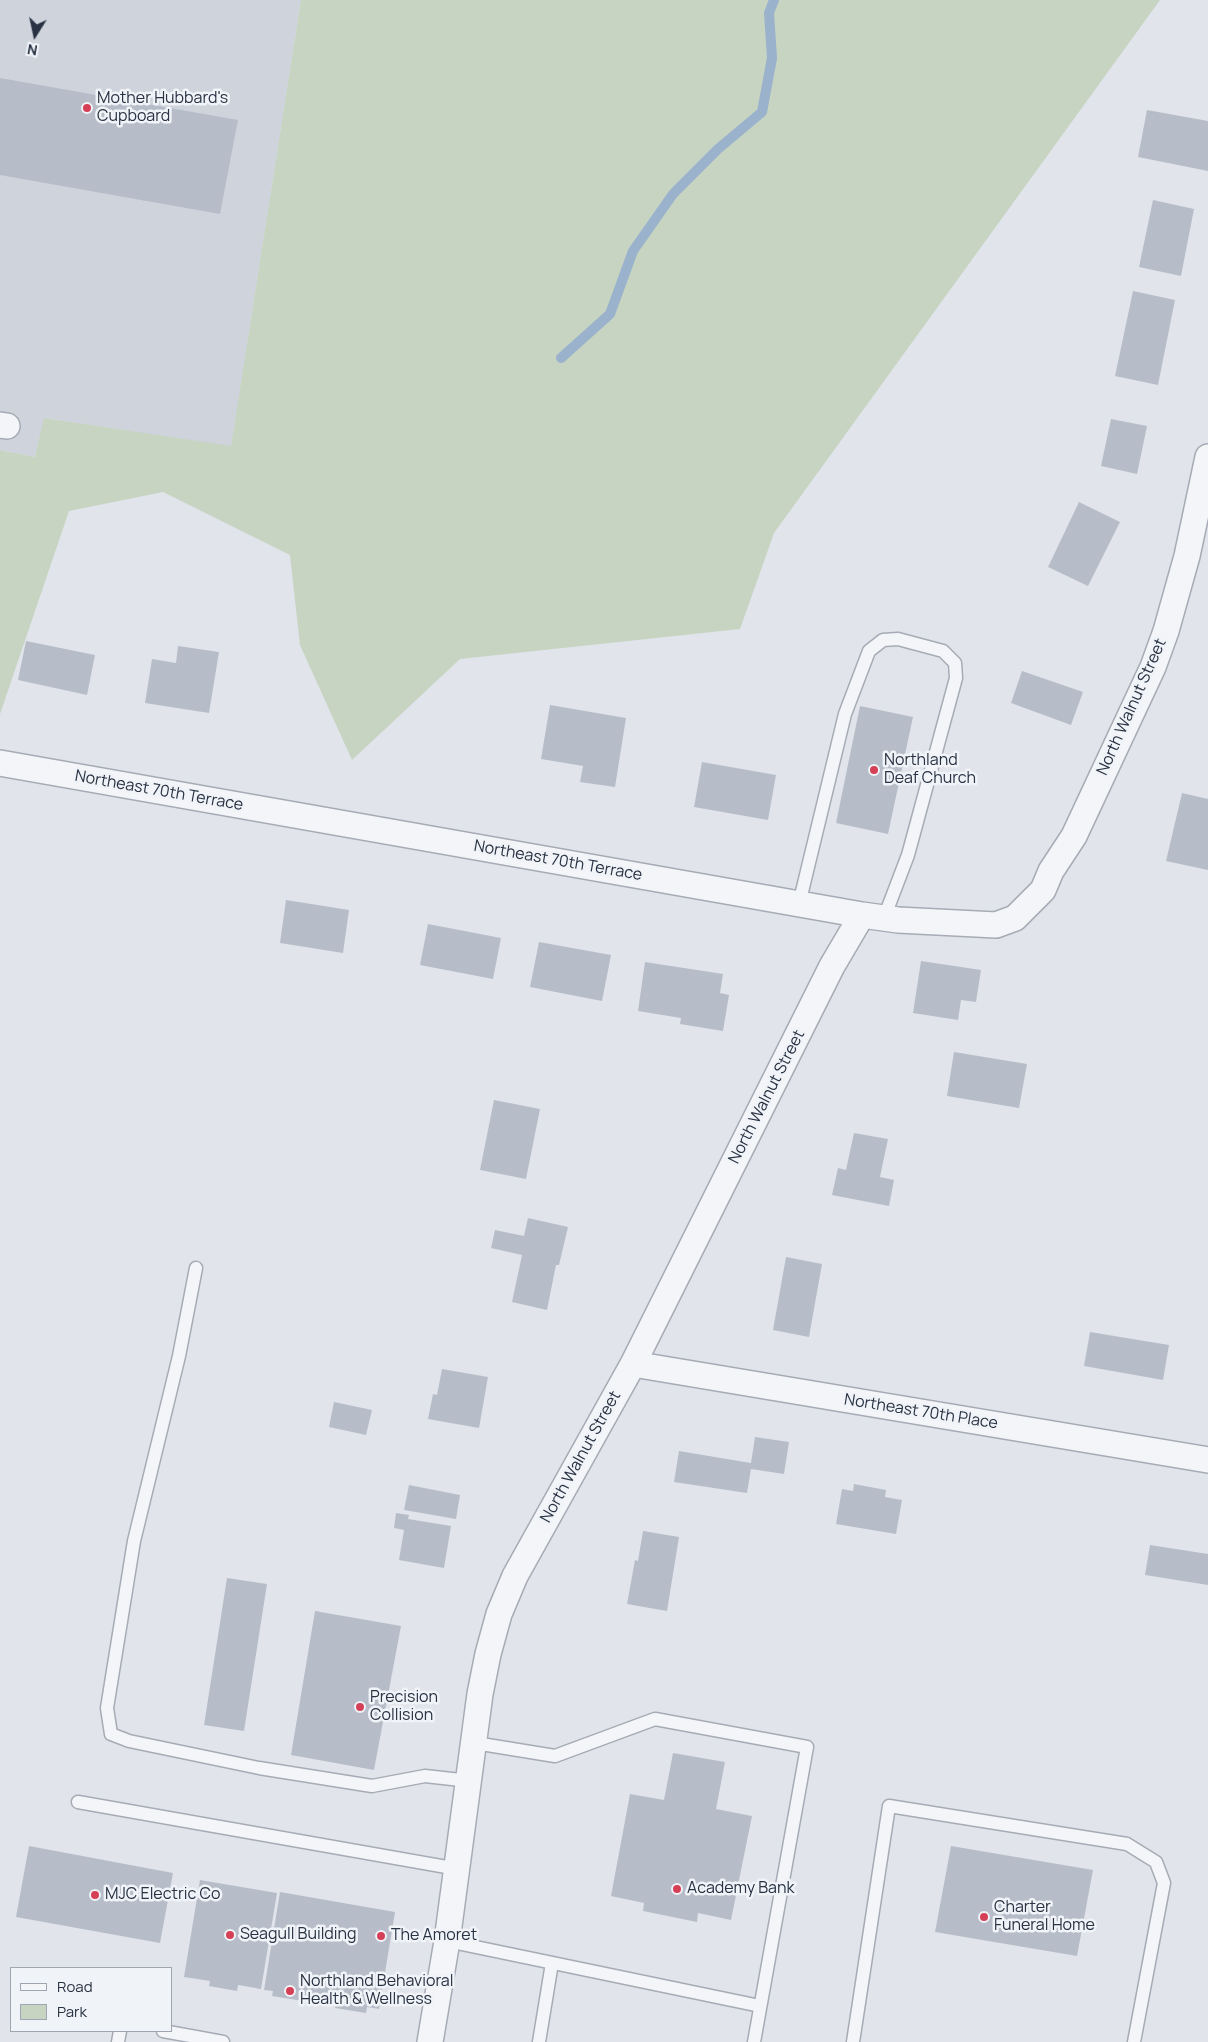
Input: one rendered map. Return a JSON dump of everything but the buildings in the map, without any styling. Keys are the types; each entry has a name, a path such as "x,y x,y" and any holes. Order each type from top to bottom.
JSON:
{"street":[{"name":"North Walnut Street","path":"1074,836 1156,658 1187,556 1208,457"},
{"name":"Northeast 70th Terrace","path":"0,764 873,916 996,925 1015,918 1043,890 1051,871 1074,836"},
{"name":"North Walnut Street","path":"430,2042 458,1869 480,1694 488,1654 500,1614 515,1576 633,1364 828,975 873,916"},
{"name":"Northeast 70th Place","path":"633,1364 1208,1460"}],"lane":[{"path":"799,904 845,714 869,652 883,640 898,639 943,651 955,663 956,678 908,855 873,916"},
{"path":"196,1268 179,1356 134,1541 107,1708 111,1734 129,1741 259,1768 372,1786 426,1776 470,1781"},
{"path":"475,1743 555,1756 655,1718 807,1747 754,2042"},
{"path":"78,1802 458,1869"},
{"path":"853,2042 890,1806 1127,1844 1156,1862 1164,1884 1134,2042"},
{"path":"447,1941 760,2006"},
{"path":"539,2042 552,1963"},
{"path":"168,2032 223,2042"}],"shaded area":[{"path":"0,0 301,0 231,447 45,418 35,457 0,450"}],"green space":[{"path":"301,0 1160,0 774,533 740,629 460,659 352,760 300,645 290,555 163,492 69,511 0,714 0,450 35,457 44,418 231,446"}],"waterway":[{"path":"561,358 610,314 633,251 673,194 718,149 762,112 772,58 769,13 774,0"}],"place":[{"name":"Mother Hubbard's Cupboard","path":"87,108"},
{"name":"Northland Deaf Church","path":"874,770"},
{"name":"Precision Collision","path":"360,1707"},
{"name":"Academy Bank","path":"677,1889"},
{"name":"MJC Electric Co","path":"95,1895"},
{"name":"Charter Funeral Home","path":"984,1917"},
{"name":"Seagull Building","path":"230,1935"},
{"name":"The Amoret","path":"381,1936"},
{"name":"Northland Behavioral Health & Wellness","path":"290,1991"}]}
